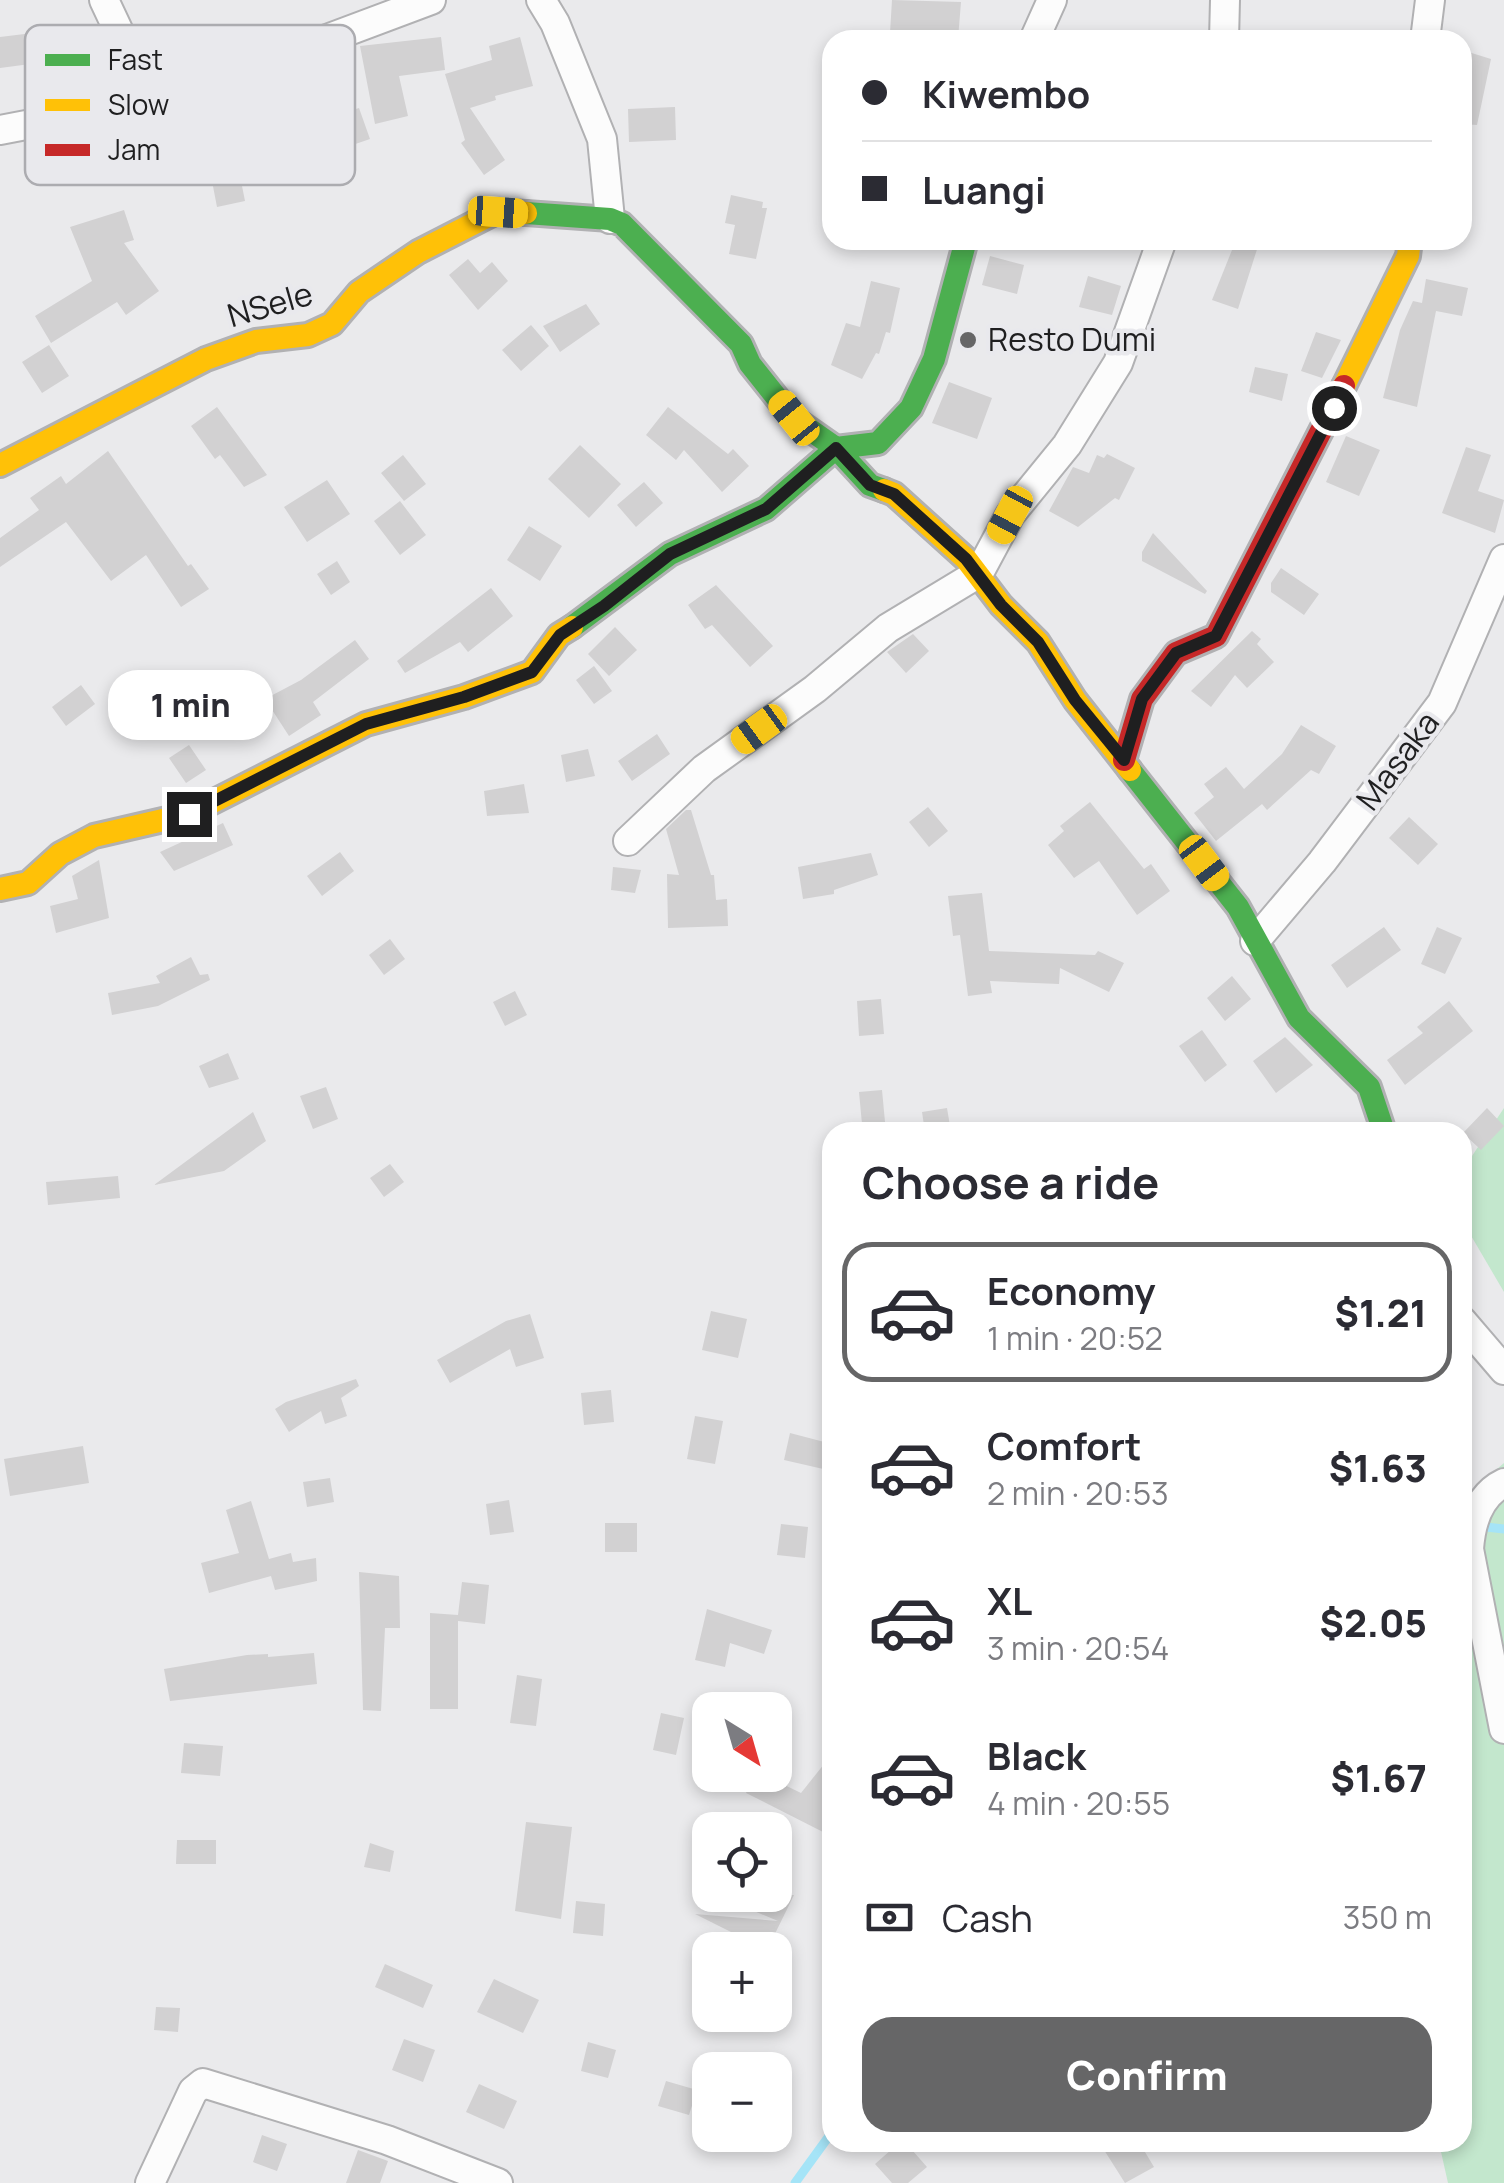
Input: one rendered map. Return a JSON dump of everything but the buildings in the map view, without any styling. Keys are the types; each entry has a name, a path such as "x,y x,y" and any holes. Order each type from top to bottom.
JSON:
{"street":[{"path":"104,0 116,25"},
{"path":"355,29 431,0"},
{"path":"541,0 555,23 602,139 610,219 622,224 741,344 750,364 794,418 836,448 870,485 894,494 979,573 1001,605 1038,642 1075,700 1238,906 1300,1018 1369,1087 1381,1122"},
{"path":"1038,30 1052,0"},
{"path":"1224,30 1225,0"},
{"path":"1426,30 1430,0"},
{"path":"0,130 25,125"},
{"name":"NSele","path":"0,465 206,359 256,341 308,335 332,324 359,292 388,272 418,252 498,212 610,219"},
{"path":"0,889 28,882 60,854 94,836 189,814 366,724 464,697 532,672 560,635 670,554 766,509 836,448 878,443 912,408 934,359 963,250"},
{"path":"628,841 704,769 815,689 888,628 979,573 1010,515 1067,444 1118,363 1158,250"},
{"path":"1124,760 1142,699 1176,653 1216,636 1379,318 1409,250"},
{"name":"Masaka","path":"1255,941 1322,862 1442,702 1504,559"},
{"path":"1472,1333 1504,1370"},
{"path":"1472,1521 1486,1497 1504,1483"},
{"path":"1472,1564 1504,1728"},
{"path":"150,2183 193,2090 203,2084 387,2140 498,2183"}],"green space":[{"path":"1504,1108 1504,1292 1472,1237 1472,1156"},
{"path":"1504,1463 1504,2183 1448,2183 1441,2152 1472,2152 1472,1490"}],"waterway":[{"path":"1477,1526 1504,1529"},
{"path":"795,2183 822,2146"}],"traffic: fast":[{"path":"526,213 610,219 622,224 741,344 750,364 793,418 836,448 870,485 884,490"},
{"path":"572,627 670,554 766,509 836,448 878,443 911,408 934,359 963,250"},
{"path":"1130,770 1238,907 1299,1018 1369,1087 1381,1122"}],"traffic: slow":[{"path":"0,465 206,359 256,341 308,335 332,324 359,292 418,252 498,211 526,213"},
{"path":"1344,386 1409,250"},
{"path":"884,490 894,494 966,559 1001,605 1038,642 1075,700 1130,770"},
{"path":"0,889 28,883 60,854 94,836 189,814 366,724 464,697 532,672 559,635 572,627"}],"traffic: jam":[{"path":"1124,760 1142,699 1176,653 1216,636 1344,386"}],"place":[{"name":"Resto Dumi","path":"968,340"}],"route":[{"path":"189,814 366,724 464,697 532,672 560,635 670,554 766,509 836,448 870,485 894,494 979,573 1001,605 1038,642 1075,700 1124,760 1142,699 1176,653 1216,636 1334,408"}]}
